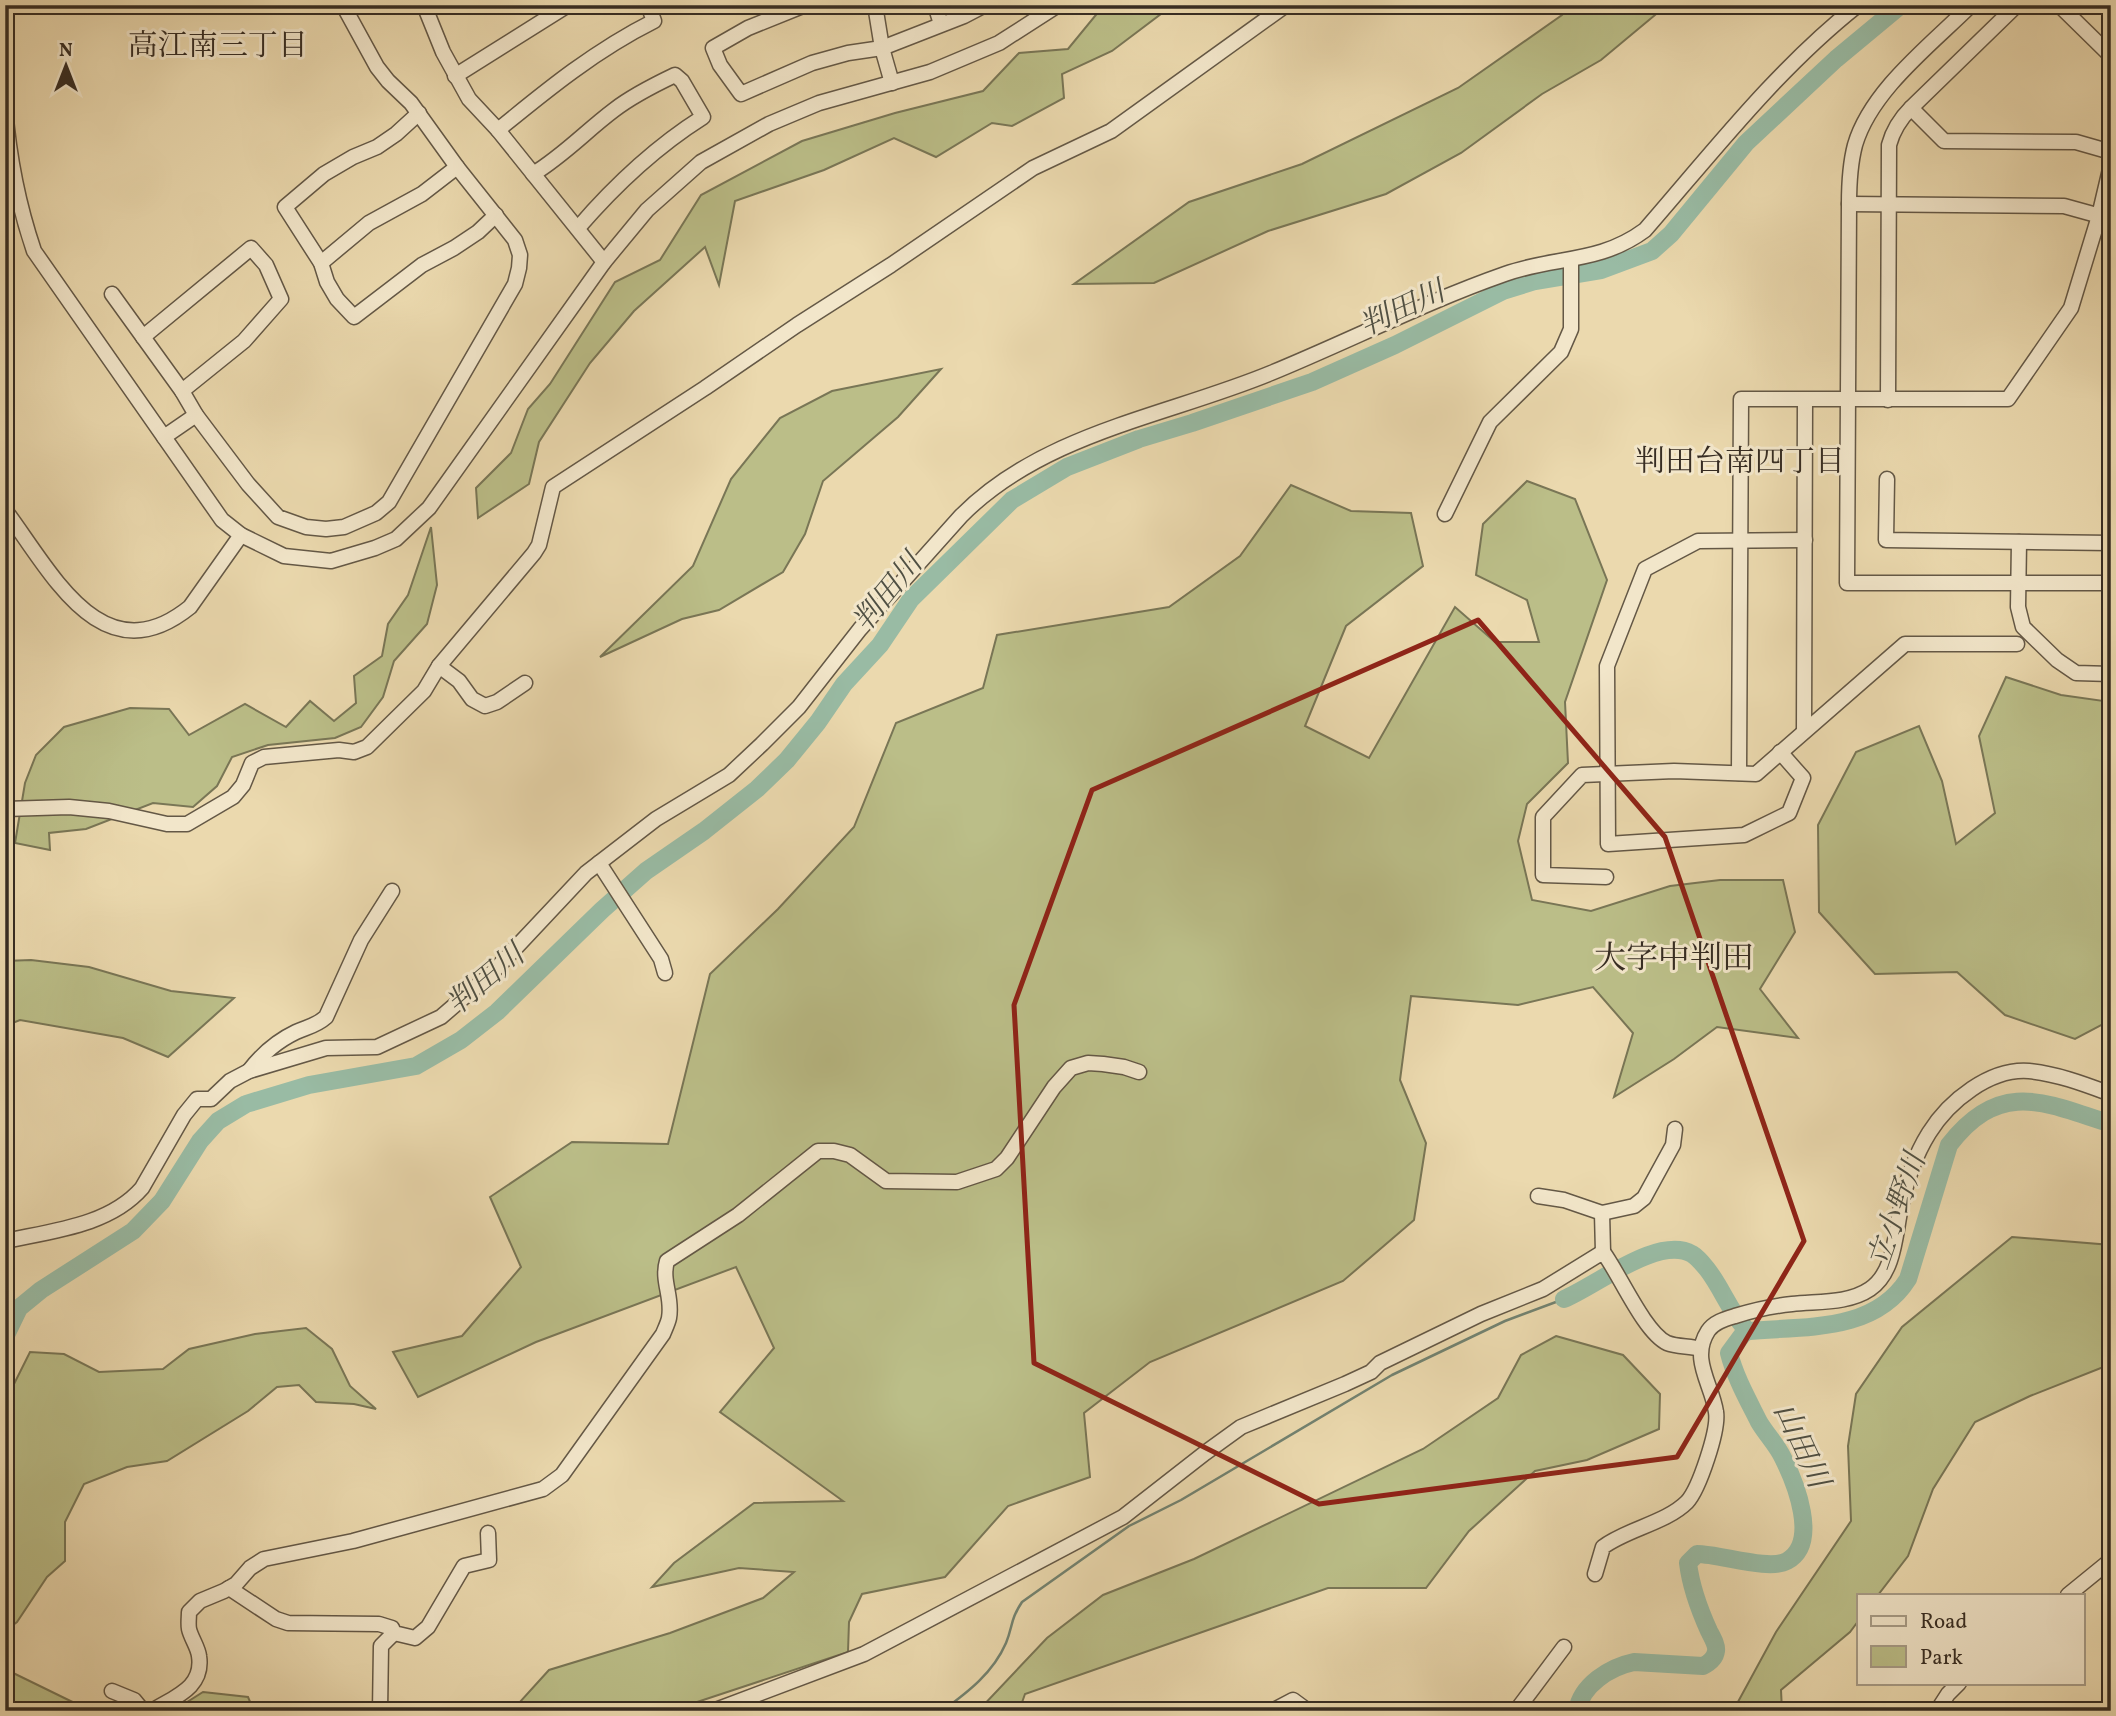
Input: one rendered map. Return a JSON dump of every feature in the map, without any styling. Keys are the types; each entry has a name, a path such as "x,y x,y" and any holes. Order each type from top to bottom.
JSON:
{"street":[{"path":"112,294 182,391 196,415 248,484 278,517 306,527 344,527 376,513 389,502 514,284 520,255 514,240 419,113 377,67 343,5"},
{"path":"424,5 455,75 469,99 498,130 604,262"},
{"path":"455,75 568,5"},
{"path":"498,130 570,71 654,21 648,5"},
{"path":"805,5 748,28 713,48 720,65 741,94 812,63 848,53 882,48 985,5"},
{"path":"874,5 892,83"},
{"path":"934,5 941,24"},
{"path":"5,108 8,153 19,207 34,251 222,520 241,535 285,556 331,561 375,548 396,538 429,508 604,262 647,210 701,162 769,124 818,103 930,72 999,43 1058,5"},
{"path":"5,809 69,807 109,811 167,824 187,824 233,797 243,785 252,762 264,757 338,750 354,752 367,747 424,691 439,666 534,553 539,545 553,487 891,265 1033,168 1111,131 1286,5"},
{"path":"5,1241 79,1224 107,1214 135,1197 184,1115 197,1099 211,1098 249,1071 326,1048 377,1047 441,1017 492,973 578,881 599,863 656,820 729,775 799,707 867,620 961,516 976,501 1026,467 1084,440 1271,373 1380,324 1507,273 1571,270 1589,257 1620,246 1645,230 1764,95 1817,40 1858,5"},
{"path":"1971,5 1888,89 1868,114 1855,145 1849,204 1847,583 2111,583"},
{"path":"1888,400 1889,145 1892,134 1911,108 2017,5"},
{"path":"2059,5 2111,56"},
{"path":"533,174 556,160 617,108 647,89 675,75 682,81 703,117 672,137 632,170 578,228"},
{"path":"1911,108 1944,141 2076,142 2111,152"},
{"path":"419,113 377,147 324,174 285,207 321,263 327,282 337,299 354,317 422,265 478,232 496,215"},
{"path":"1739,773 1741,399 2008,399 2071,308 2105,218 2111,165"},
{"path":"321,263 369,223 422,194 457,167"},
{"path":"1849,204 2064,206 2105,218"},
{"path":"144,337 251,248 266,265 281,299 244,341 182,391"},
{"path":"1445,514 1490,422 1561,352 1571,329 1571,270"},
{"path":"1804,731 1805,400"},
{"path":"164,437 196,415"},
{"path":"1886,479 1886,540 2111,543"},
{"path":"5,510 74,603 94,620 121,630 152,629 191,607 241,535"},
{"path":"1780,752 1803,778 1790,813 1744,835 1608,844 1608,666 1645,569 1698,541 1805,540"},
{"path":"2019,542 2018,607 2024,627 2031,637 2076,673 2111,674"},
{"path":"1606,877 1543,875 1543,817 1582,775 1756,774 1905,644 2017,644"},
{"path":"439,666 460,681 472,699 485,706 497,702 525,683"},
{"path":"599,863 661,959 665,973"},
{"path":"249,1071 262,1055 282,1040 299,1030 315,1026 326,1017 361,940 392,891"},
{"path":"152,1711 194,1685 200,1671 199,1654 189,1630 189,1612 200,1601 229,1588 250,1568 271,1557 353,1541 543,1489 562,1475 663,1334 669,1318 669,1301 663,1275 667,1261 738,1215 818,1151 850,1154 886,1181 957,1182 996,1169 1007,1158 1054,1087 1071,1068 1088,1063 1124,1066 1139,1072"},
{"path":"1595,1574 1603,1547 1671,1512 1686,1503 1695,1492 1716,1427 1716,1413 1700,1359 1700,1349 1710,1328 1721,1321 1772,1306 1831,1301 1855,1296 1871,1289 1884,1274 1892,1253 1901,1207 1917,1155 1930,1132 1962,1098 1982,1082 2004,1074 2027,1071 2065,1079 2111,1094"},
{"path":"1538,1196 1564,1200 1602,1213 1634,1206 1644,1198 1673,1145 1675,1129"},
{"path":"1602,1213 1603,1252 1644,1317 1666,1343 1700,1349"},
{"path":"713,1711 864,1654 1123,1517 1241,1427 1321,1395 1428,1339 1543,1289 1603,1252"},
{"path":"229,1588 276,1619 288,1623 379,1625 392,1628 394,1633 415,1638 428,1627 464,1566 489,1560 488,1533"},
{"path":"2069,1594 2111,1560"},
{"path":"380,1711 381,1646 394,1633"},
{"path":"1516,1711 1564,1647"},
{"path":"1937,1711 1958,1684"},
{"path":"112,1691 134,1700 143,1711"},
{"path":"1272,1711 1293,1700 1308,1711"}],"highlighted area":[{"path":"1478,620 1665,837 1804,1241 1677,1457 1319,1504 1034,1363 1014,1005 1092,790"}],"green space":[{"path":"1104,5 1178,5 1169,8 1112,51 1062,74 1064,98 1012,126 992,123 936,157 894,138 824,170 735,201 719,285 705,247 634,311 590,363 539,442 529,484 478,518 476,488 511,453 528,409 550,384 615,282 660,260 701,195 802,141 895,113 983,91 1019,53 1068,49"},
{"path":"1570,5 1667,5 1601,60 1542,94 1461,153 1386,194 1268,231 1154,283 1074,284 1189,202 1302,164 1458,88 1562,15"},
{"path":"941,369 898,417 823,481 805,534 783,572 719,610 682,619 600,657 693,566 731,479 780,418 832,391"},
{"path":"1527,481 1575,499 1607,580 1565,702 1568,763 1527,804 1518,841 1532,900 1591,911 1670,886 1720,880 1783,880 1795,932 1760,989 1798,1038 1717,1027 1674,1059 1614,1097 1633,1033 1593,987 1518,1005 1411,996 1400,1080 1426,1143 1414,1220 1343,1281 1150,1362 1084,1413 1090,1477 1008,1506 945,1577 862,1594 849,1622 848,1652 670,1711 494,1711 520,1702 549,1670 670,1633 763,1598 794,1572 739,1568 652,1587 674,1563 754,1503 843,1501 720,1412 774,1348 736,1267 536,1342 418,1397 393,1352 462,1336 521,1267 490,1197 572,1142 668,1144 710,974 778,909 854,827 896,723 983,688 997,635 1169,607 1240,556 1291,485 1351,511 1411,513 1423,566 1346,626 1305,726 1369,758 1455,607 1495,642 1539,642 1527,600 1476,575 1483,524"},
{"path":"431,527 437,585 427,624 394,661 383,697 361,727 335,738 268,745 232,757 217,786 193,807 153,803 86,829 49,833 50,850 15,843 25,783 36,755 64,727 130,708 169,709 189,735 245,704 286,727 310,701 334,721 356,703 354,676 382,656 388,624 408,595"},
{"path":"2006,677 2061,695 2111,702 2111,1020 2075,1039 2005,1015 1957,972 1875,974 1819,912 1818,825 1856,752 1919,726 1942,781 1956,844 1995,813 1979,736"},
{"path":"31,960 89,967 171,991 234,998 168,1057 123,1038 20,1020 5,1026 5,961"},
{"path":"2012,1237 2111,1245 2111,1364 2030,1396 1975,1422 1933,1489 1908,1556 1879,1594 1857,1594 1857,1623 1850,1632 1781,1690 1782,1711 1733,1711 1776,1632 1851,1521 1848,1446 1856,1394 1902,1327"},
{"path":"306,1328 332,1349 350,1386 376,1409 354,1404 316,1402 299,1385 277,1387 248,1411 167,1461 127,1467 84,1484 65,1522 65,1561 47,1577 17,1622 5,1631 5,1442 13,1421 14,1384 30,1352 64,1354 99,1372 163,1369 189,1349 255,1334"},
{"path":"1556,1336 1623,1355 1660,1394 1659,1429 1587,1460 1535,1471 1469,1531 1426,1588 1328,1588 1025,1694 1019,1711 978,1711 1047,1638 1103,1595 1194,1559 1423,1449 1498,1398 1521,1355"},
{"path":"5,1669 91,1711 5,1711"},
{"path":"203,1692 248,1697 254,1711 173,1711"}],"waterway":[{"name":"判田川","path":"5,1337 19,1308 41,1290 133,1231 162,1201 200,1141 218,1121 246,1104 309,1085 416,1066 461,1040 497,1012 646,871 704,831 757,789 787,760 844,684 880,645 911,599 1012,500 1067,467 1139,439 1312,382 1395,345 1503,291 1535,281 1601,270 1652,251 1671,234 1746,143 1836,59 1901,5"},
{"name":"立小野川","path":"1748,1331 1836,1323 1857,1318 1894,1297 1908,1279 1949,1145 1968,1124 1986,1111 2005,1104 2044,1104 2111,1124"},
{"name":"立小野川","path":"1564,1299 1645,1256 1678,1250 1692,1254 1704,1265 1744,1327"},
{"path":"942,1711 970,1689 994,1664 1006,1643 1022,1602 1129,1526 1181,1500 1392,1375 1505,1321 1564,1299"},
{"name":"山田川","path":"1577,1711 1590,1685 1625,1664 1634,1662 1703,1666 1713,1658 1716,1646 1693,1590 1689,1572 1688,1563 1697,1554 1779,1564 1797,1552 1802,1541 1802,1512 1793,1482 1781,1453 1759,1422 1746,1397 1729,1353 1748,1331"}],"district":[{"name":"高江南三丁目","path":"218,45"},
{"name":"判田台南四丁目","path":"1740,461"},
{"name":"大字中判田","path":"1674,957"}]}
